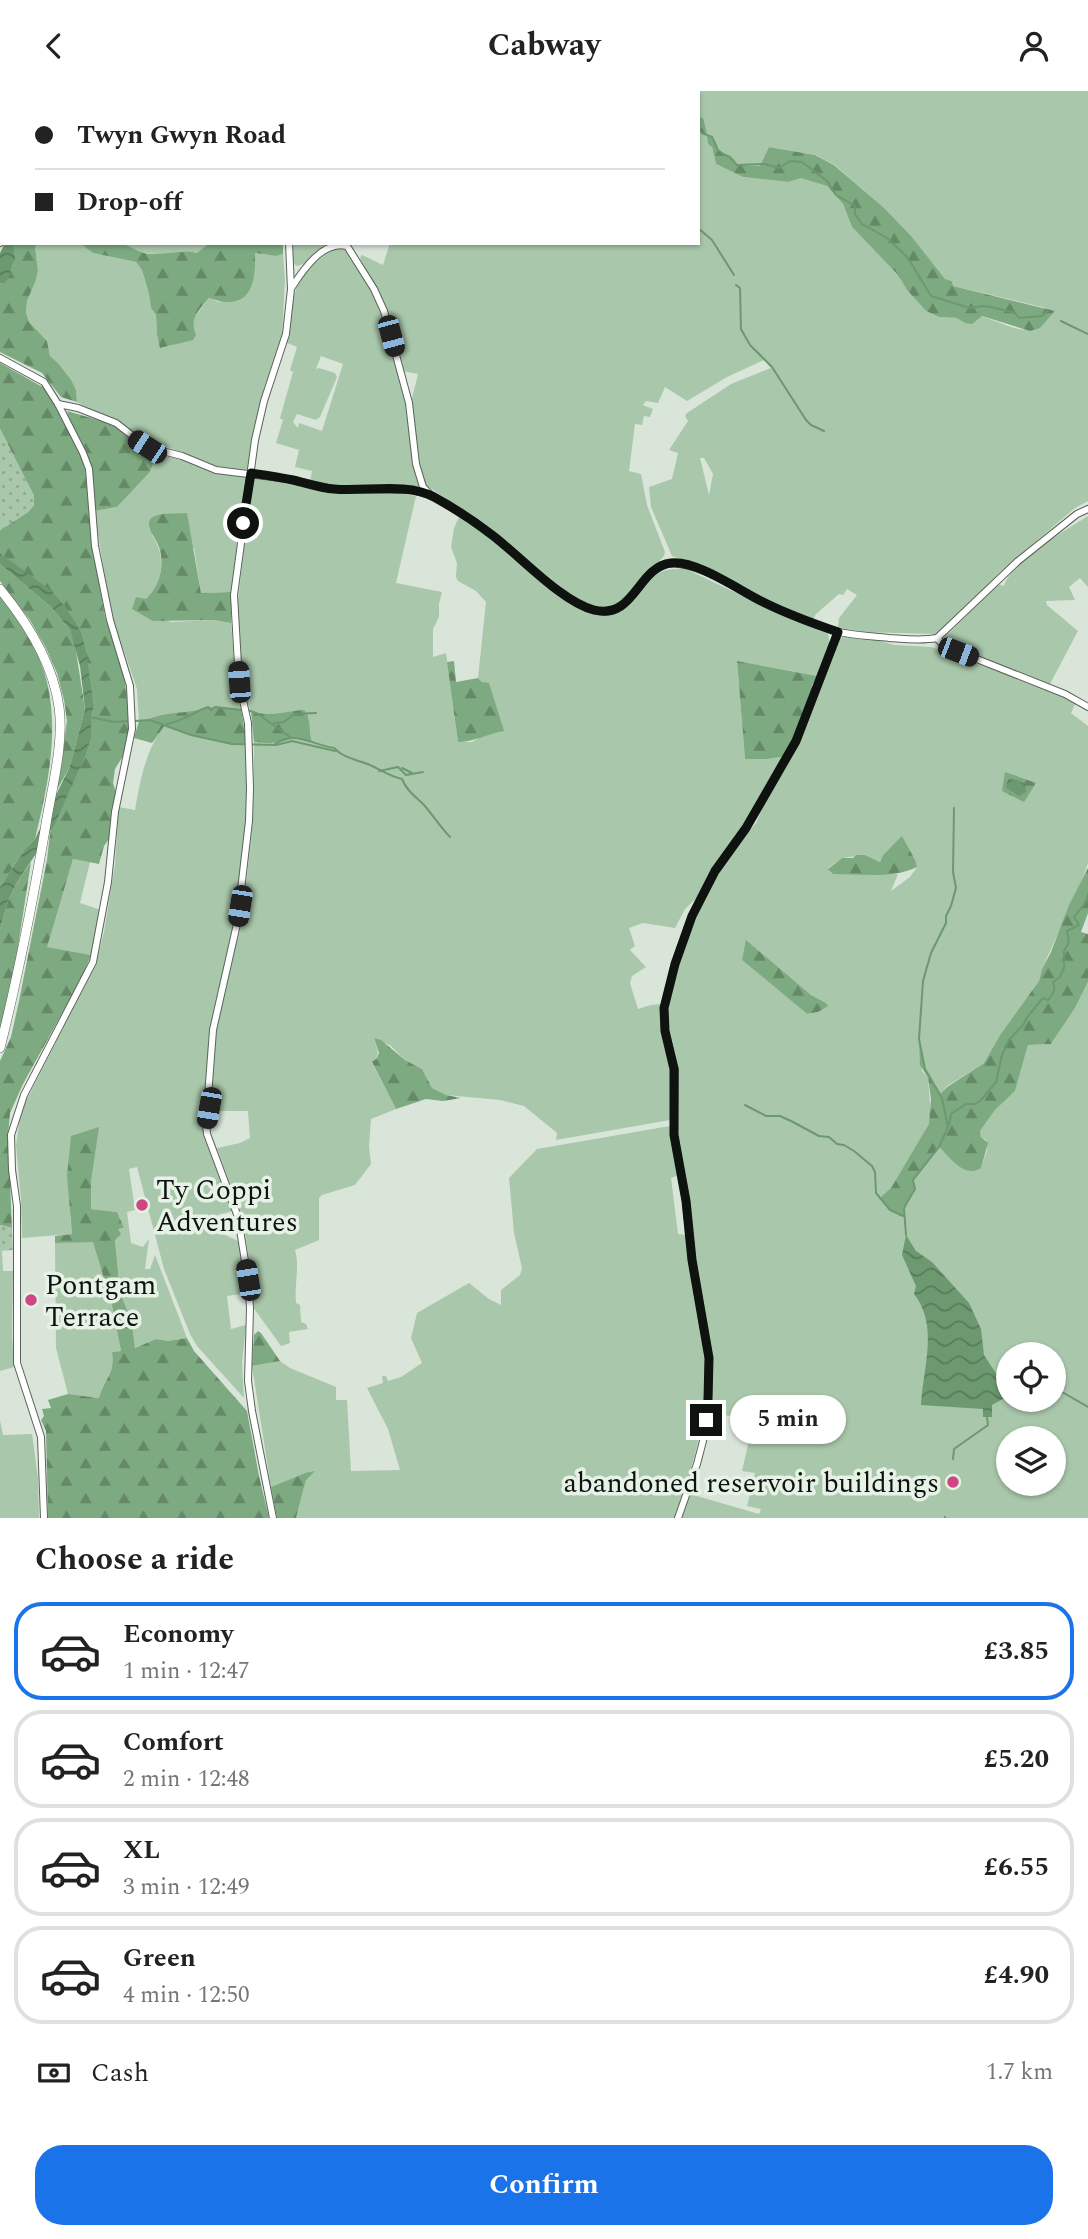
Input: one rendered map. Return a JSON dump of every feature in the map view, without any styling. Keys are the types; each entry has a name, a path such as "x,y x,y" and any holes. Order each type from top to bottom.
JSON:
{"main road":[{"path":"0,589 35,641 49,668 56,689 60,723 40,860 12,1002 0,1048"}],"street":[{"path":"273,1518 248,1381 249,1299 238,1217 207,1134 206,1123 214,1030 237,924 249,821 248,723 239,682 234,595 255,440 264,401 286,334 291,289 289,245"},
{"path":"291,289 300,272 321,253 334,245 347,246 352,251 384,311 409,403 416,464 423,487 491,534 582,606 609,612 619,609 651,574 670,563 697,568 792,616 838,632 898,639 937,638 1018,561 1077,514 1088,509"},
{"path":"289,268 300,272"},
{"path":"0,358 44,382 83,453 89,469 95,546 110,620 131,686 132,729 115,812 108,882 93,962 24,1095 11,1135 17,1206 17,1363 41,1437 44,1518"},
{"path":"58,404 78,408 116,423 147,447 183,456 216,470 288,479 333,489 411,490 431,495"},
{"path":"678,1518 703,1441 709,1358 674,1135 674,1069 665,1031 664,1008 692,916 715,871 746,828 796,741 838,632"},
{"path":"937,638 944,646 1065,694 1088,707"}],"shaded area":[{"path":"700,91 1088,91 1088,501 1075,508 1000,572 936,634 861,632 838,627 839,618 857,595 847,589 843,595 839,594 816,614 812,621 763,600 706,569 672,556 651,507 649,487 672,479 678,453 669,450 688,421 685,416 687,413 731,384 771,368 764,360 727,377 687,401 665,387 658,403 646,401 643,405 653,409 650,417 644,416 642,425 635,424 629,471 641,474 647,505 665,552 642,580 638,581 620,606 601,608 577,600 484,524 427,486 421,477 412,398 418,374 403,371 389,316 360,258 362,255 383,265 389,245 700,245 700,130 703,118 700,117","holes":["716,142 737,165 761,166 769,147 816,155 835,165 882,206 945,279 952,281 953,286 1054,312 1046,321 1029,330 981,316 965,323 958,318 939,317 926,311 907,290 898,275 852,227 843,204 827,186 801,177 788,182 743,177 716,164 712,147","700,458 704,458 713,474 709,495"]},
{"path":"82,245 93,253 136,262 142,270 151,308 156,315 161,348 173,345 193,328 193,319 209,298 219,302 255,263 254,253 276,256 283,254 285,280 282,335 265,385 248,470 216,466 170,448 150,444 77,402 76,390 58,363 50,356 47,341 29,322 26,311 38,270 35,247"},
{"path":"125,245 207,245 197,253 186,251 150,254"},
{"path":"292,245 330,245 307,263 297,266 293,263"},
{"path":"338,248 346,249 377,302 383,318 407,408 412,461 419,488 333,486 310,481 312,471 295,467 299,450 276,443 297,347 287,343 296,290 300,280 315,263","holes":["321,356 343,364 322,431 299,423 298,428 293,422 297,414 316,420 320,417 337,377 335,373 316,369"]},
{"path":"0,429 34,496 34,505 0,530"},
{"path":"157,454 187,461 209,471 246,477 231,592 201,593 194,548 152,535 160,551 161,568 160,576 146,599 170,622 214,620 231,623 237,694 241,709 208,707 192,713 164,714 139,721 137,689 109,600 94,511 117,507 150,472"},
{"path":"254,476 339,492 394,492 416,496 396,583 442,592 439,617 433,629 433,657 446,653 458,742 472,742 486,734 503,730 478,678 486,602 456,577 457,563 451,547 459,517 506,550 562,597 590,613 607,616 617,613 654,575 662,571 686,569 772,610 827,631 829,636 826,660 817,676 737,661 745,759 786,756 734,841 714,867 702,893 685,909 675,928 643,923 629,928 635,946 630,950 646,967 632,976 630,983 638,1009 661,1004 661,1021 673,1078 670,1120 556,1140 557,1133 524,1106 500,1100 446,1095 432,1088 422,1069 405,1060 391,1046 374,1038 378,1054 372,1063 396,1109 371,1119 371,1164 355,1185 319,1198 319,1240 295,1250 296,1303 300,1305 301,1322 306,1324 308,1329 289,1332 290,1343 281,1346 253,1307 243,1219 217,1148 250,1138 248,1111 213,1111 212,1101 215,1036 244,904 253,821 254,742 270,743 294,739 311,742 309,717 258,714 251,711 245,698 238,601"},
{"path":"1088,516 1088,587 1080,578 1069,587 1075,600 1046,601 1047,605 1078,631 1050,684 944,643 944,638 998,584 1004,586 1008,577 1027,557"},
{"path":"844,637 878,640 894,645 931,647 1025,681 1076,702 1071,713 1088,726 1088,863 1083,878 1039,981 1000,1035 984,1063 947,1086 940,1094 925,1069 920,1046 922,1071 928,1078 931,1116 921,1139 891,1188 904,1208 914,1193 913,1180 939,1147 963,1169 981,1168 987,1150 986,1140 981,1137 980,1131 995,1110 1015,1091 1028,1045 1051,1044 1075,1008 1088,982 1088,1518 681,1518 690,1494 759,1514 761,1509 747,1506 755,1473 742,1471 754,1418 710,1414 711,1351 695,1264 689,1200 676,1130 677,1070 665,1013 693,919 712,881 756,823 769,792 799,744 839,638","holes":["902,837 917,867 910,877 891,891 898,874 828,868 842,858 865,855 880,862 883,855","747,941 811,995 826,1003 827,1006 818,1012 807,1014 742,960"]},
{"path":"164,725 191,735 232,744 247,744 248,805 236,915 208,1041 209,1066 203,1120 203,1135 233,1211 217,1215 221,1233 240,1242 246,1293 227,1296 231,1329 246,1325 242,1363 244,1398 197,1346 190,1334 164,1269 137,1167 129,1169 135,1210 127,1212 131,1243 143,1247 149,1239 145,1269 150,1269 155,1255 187,1338 168,1341 156,1339 135,1348 132,1323 120,1292 115,1239 117,1229 124,1228 117,1212 91,1209 91,1181 70,1215 72,1234 22,1238 16,1145 21,1111 96,964 115,864 119,807 135,810 148,755"},
{"path":"73,859 90,862 80,903 101,910 91,955 46,947"},
{"path":"670,1126 677,1176 671,1178 678,1234 687,1235 706,1359 702,1420 688,1479 675,1518 296,1518 306,1480 305,1473 271,1487 252,1366 280,1361 290,1368 336,1387 336,1400 347,1400 351,1471 400,1470 388,1429 367,1388 383,1383 382,1376 386,1376 388,1381 401,1377 422,1363 411,1338 417,1313 469,1283 501,1305 501,1290 520,1275 522,1268 514,1233 509,1178 537,1149"},
{"path":"0,1225 12,1228 13,1250 0,1251"},
{"path":"93,1241 112,1305 121,1351 112,1352 111,1371 99,1398 68,1394 56,1348 55,1243"},
{"path":"0,1251 3,1271 13,1271 14,1367 0,1371"},
{"path":"0,1420 3,1435 32,1434 38,1478 39,1518 0,1518"}],"green space":[{"path":"700,117 703,118 707,134 702,133"},
{"path":"707,134 716,142 718,150 737,165 760,166 769,147 815,155 834,165 882,206 911,236 945,279 952,281 953,286 1055,311 1040,328 1030,331 982,316 972,324 957,318 939,317 926,311 907,290 898,275 852,227 843,204 827,186 801,178 788,182 743,177 716,164"},
{"path":"13,245 36,245 38,270 26,312 29,322 47,341 50,356 71,380 76,390 77,402 61,397 42,373 0,352 0,283 3,284 8,275"},
{"path":"82,245 126,245 143,253 158,254 197,253 207,245 283,245 283,254 276,256 255,253 251,286 241,299 233,302 209,298 196,315 196,335 193,340 160,348 156,315 151,308 142,270 136,262 93,253"},
{"path":"0,363 46,389 85,467 92,543 105,617 124,676 130,721 123,756 115,769 113,783 116,792 109,839 99,864 73,859 47,947 91,955 10,1113 8,1136 12,1228 0,1225 0,1061 11,1037 19,1001 50,833 91,739 94,706 82,634 61,601 0,553 0,530 28,512 34,505 34,496 0,429"},
{"path":"67,411 112,424 136,446 157,454 150,472 117,507 94,511 89,458"},
{"path":"187,513 201,593 231,592 231,623 214,620 153,621 132,609 136,597 146,599 151,594 160,575 161,554 149,524 150,520 160,514"},
{"path":"0,564 51,607 70,630 75,645 85,709 70,766 57,790 67,721 64,700 57,673 46,648 30,620 0,581"},
{"path":"0,595 27,634 41,663 52,712 52,738 46,789 35,839 25,849 0,887"},
{"path":"454,661 456,682 478,678 489,683 504,731 458,742 447,662"},
{"path":"737,661 817,676 786,756 745,759"},
{"path":"208,707 241,709 247,744 232,744 191,735 165,725 152,743 134,738 139,721"},
{"path":"304,710 308,717 312,742 294,739 270,743 254,742 251,711 270,714"},
{"path":"1005,772 1036,783 1024,802 1002,791"},
{"path":"902,836 917,867 898,873 876,875 833,874 828,869 842,858 853,858 856,855 865,855 880,862 883,855"},
{"path":"31,862 13,979 0,1032 0,929 8,901"},
{"path":"1088,868 1088,913 1081,932 1088,934 1088,982 1075,1008 1051,1044 1028,1045 1015,1091 995,1110 980,1131 981,1137 988,1143 981,1168 975,1171 963,1169 939,1147 913,1180 915,1189 904,1208 905,1217 890,1210 880,1198 891,1188 929,1124 931,1099 928,1078 920,1065 919,1039 925,1069 940,1094 984,1063 1000,1035 1039,981 1069,905"},
{"path":"746,940 828,1006 807,1014 742,960"},
{"path":"374,1038 381,1040 405,1060 422,1069 432,1088 461,1098 443,1101 426,1099 396,1109 372,1062 379,1053"},
{"path":"99,1127 91,1181 91,1209 117,1212 124,1228 118,1229 121,1234 115,1240 120,1292 132,1323 135,1348 156,1339 168,1341 187,1338 194,1351 247,1411 269,1518 48,1518 46,1431 41,1420 44,1416 42,1409 51,1408 48,1400 68,1394 99,1398 111,1371 112,1352 121,1351 112,1305 93,1242 55,1243 55,1236 72,1234 67,1176 71,1136"},
{"path":"258,1331 280,1361 252,1366 254,1335"},
{"path":"315,1471 306,1480 296,1518 277,1518 271,1487"}],"water":[{"path":"4,245 13,245 15,259 8,279 3,284 0,283 0,253"},
{"path":"0,553 49,589 76,623 86,652 94,706 91,739 85,756 54,826 16,884 0,929 0,887 25,849 35,839 70,766 85,709 80,666 70,630 51,607 0,564"},
{"path":"1008,779 1025,784 1026,792 1019,796 1006,788"},
{"path":"906,1235 916,1251 932,1262 969,1303 981,1329 984,1355 996,1373 996,1403 992,1405 992,1417 983,1417 983,1409 921,1405 928,1333 922,1306 914,1294 916,1286 902,1255"}],"waterway":[{"path":"700,130 712,137 718,150 737,165 765,164 779,168 790,161 802,162 827,181 836,195 855,206 855,214 862,224 887,238 908,258 931,296 970,308 991,307 1015,313 1019,318 1042,316 1048,310"},
{"path":"700,230 712,240 734,275"},
{"path":"736,285 740,288 741,329 750,345 772,367 806,420 824,431"},
{"path":"1061,321 1088,334"},
{"path":"167,724 208,707 211,710 215,707 242,710"},
{"path":"248,710 290,737"},
{"path":"274,723 284,722 294,714 316,713"},
{"path":"90,717 114,722 129,721"},
{"path":"135,721 150,720 191,735 232,744 274,745 281,740 296,738 334,748 346,756 402,779 450,837"},
{"path":"276,745 292,741 335,751"},
{"path":"379,771 398,767 406,775 423,772"},
{"path":"402,768 412,773"},
{"path":"906,1235 904,1208 915,1189 913,1180 939,1147 948,1127 942,1098 925,1069 919,1039 923,981 931,953 946,923 956,888 953,872 954,808"},
{"path":"949,1125 951,1114 966,1104 980,1101 996,1082 1002,1055 1009,1040 1043,998 1048,1000 1053,994 1053,982 1060,977 1064,968 1064,951 1069,942 1067,931 1079,925 1074,917 1086,902 1088,894"},
{"path":"745,1105 766,1116 780,1116 854,1151 872,1166 876,1193 890,1210 903,1216"},
{"path":"1066,1394 1088,1407"},
{"path":"953,1459 954,1449 988,1425 987,1417"}],"place":[{"name":"Ty Coppi Adventures","path":"142,1205"},
{"name":"Pontgam Terrace","path":"31,1300"},
{"name":"abandoned reservoir buildings","path":"953,1482"}],"route":[{"path":"243,523 251,473 333,489 411,490 431,495 447,505 491,534 563,593 582,606 596,611 609,612 619,609 651,574 670,563 697,568 792,616 838,632 796,741 746,828 715,871 692,916 675,964 664,1008 665,1031 675,1078 674,1135 709,1358 706,1420"}]}
